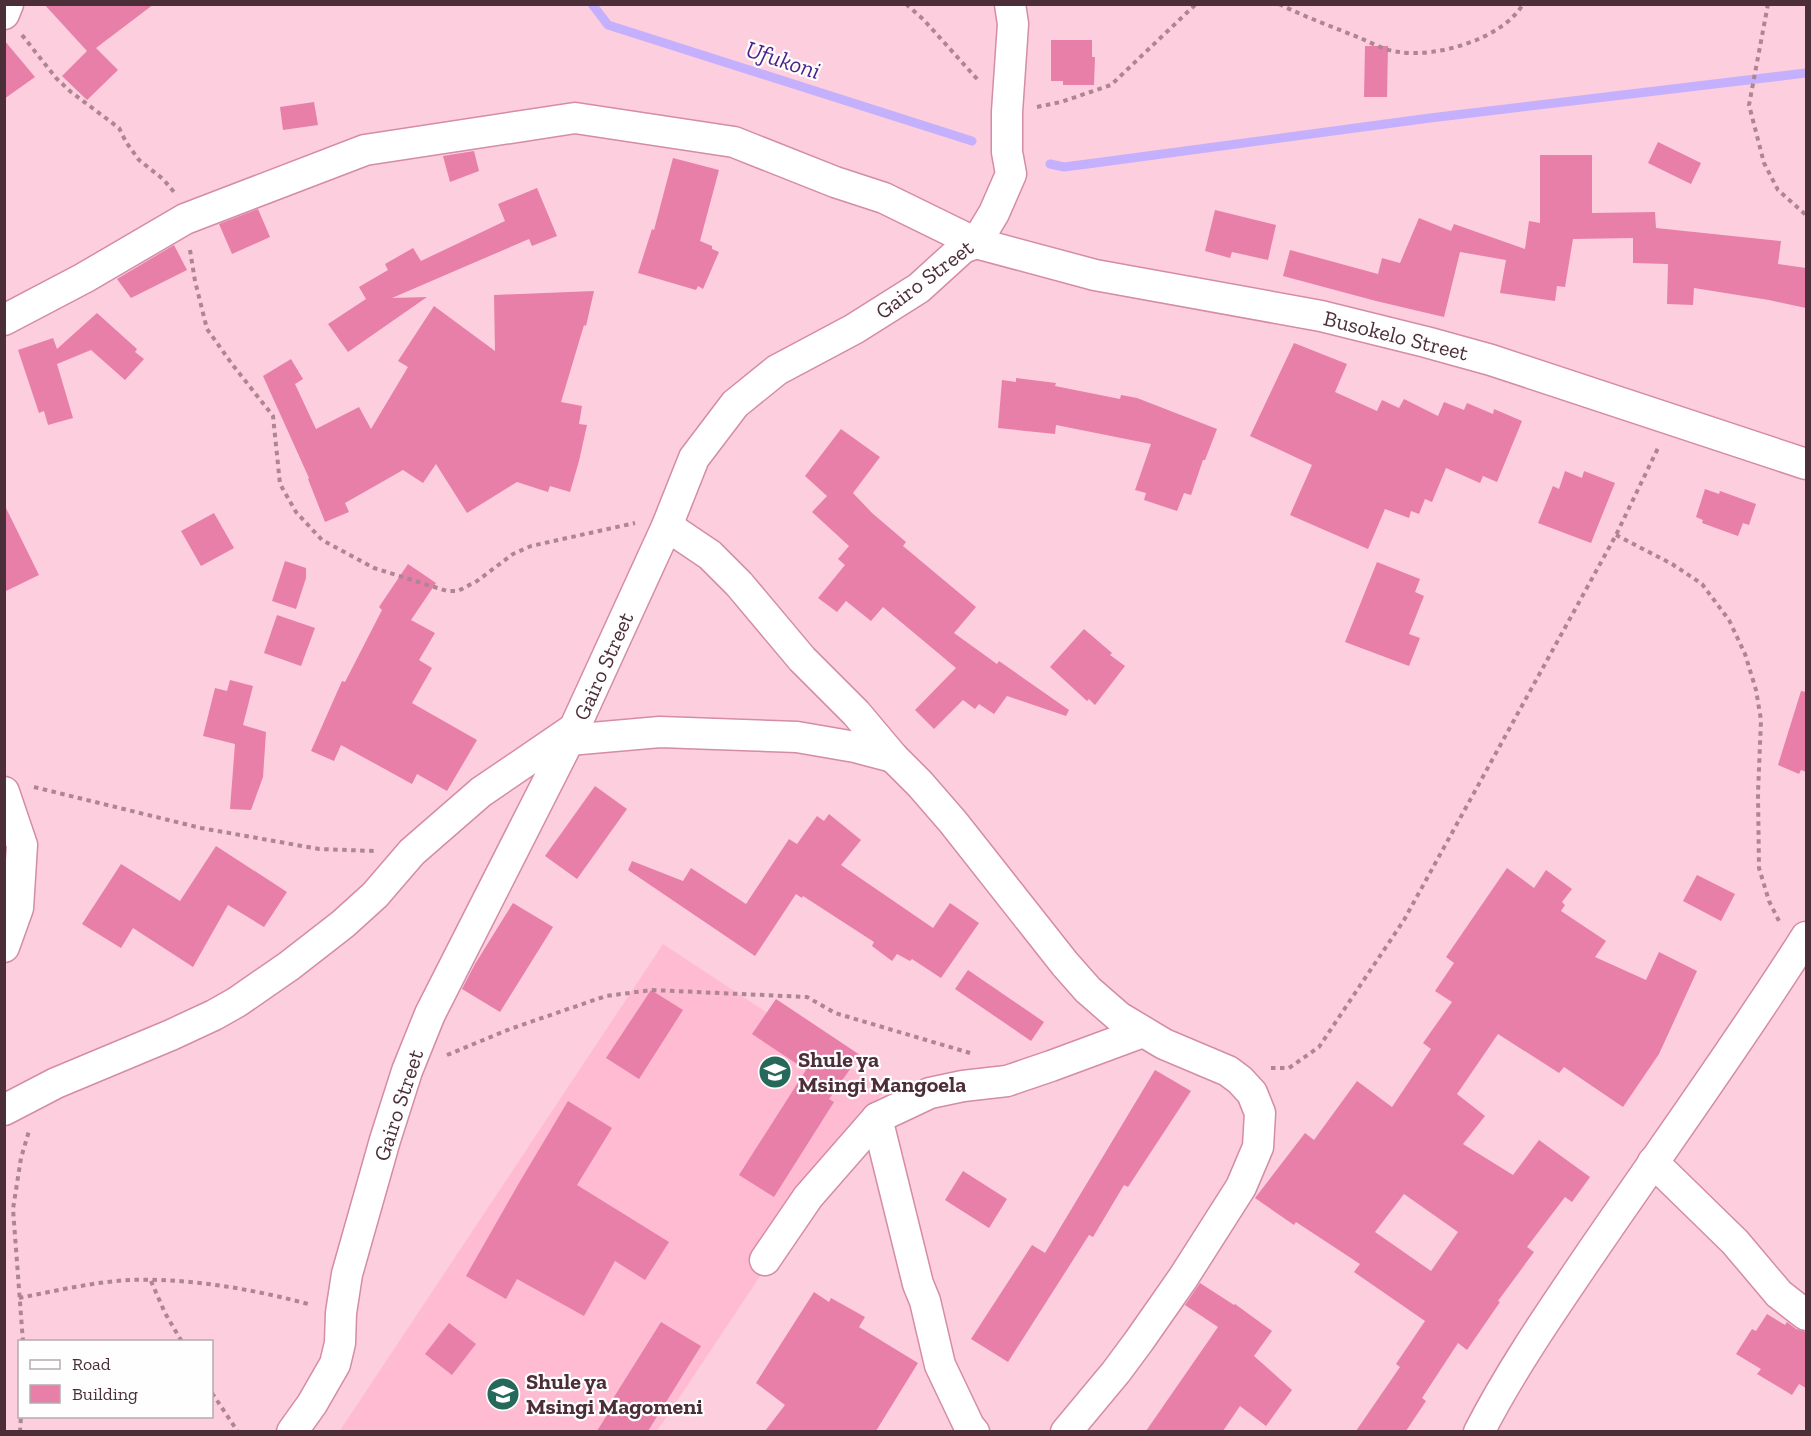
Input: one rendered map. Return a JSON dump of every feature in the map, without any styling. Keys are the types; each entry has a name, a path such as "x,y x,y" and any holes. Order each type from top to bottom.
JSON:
{"street":[{"path":"5,14 8,4"},
{"name":"Gairo Street","path":"292,1431 312,1404 335,1364 340,1343 341,1313 347,1274 407,1071 430,1014 572,734 669,521 694,458 735,405 777,370 854,329 919,288 963,248 976,243 994,213 1011,174 1007,152 1007,112 1011,4"},
{"name":"Busokelo Street","path":"4,320 84,278 180,206 364,150 575,118 734,142 835,182 884,198 976,243 1095,275 1321,316 1426,342 1491,360 1806,465"},
{"path":"669,521 710,555 739,584 802,659 856,713 893,758 920,784 1088,990 1119,1017 1164,1044 1228,1071 1252,1093 1260,1113 1258,1147 1241,1187 1183,1278 1139,1341 1066,1431"},
{"path":"4,1110 41,1090 171,1035 237,1002 344,924 375,895 412,852 481,792 572,734 660,732 797,737 855,747 893,758"},
{"path":"4,946 18,908 22,845 16,789"},
{"path":"1479,1431 1502,1387 1801,945"},
{"path":"765,1260 808,1197 877,1118 930,1093 963,1086 1007,1081 1143,1032"},
{"path":"877,1118 940,1365 969,1426 974,1431"},
{"path":"1653,1162 1735,1242 1779,1294 1806,1315"}],"path":[{"path":"906,4 923,19 1007,112 1061,102 1111,85 1196,4"},
{"path":"1279,4 1312,20 1397,52 1419,54 1462,46 1490,35 1519,12 1522,4"},
{"path":"1768,4 1749,105 1764,164 1778,190 1806,215"},
{"path":"5,14 56,78 71,93 111,121 139,160 170,185 180,206 207,329 273,416 280,484 296,512 322,540 374,568 447,591 458,591 477,581 513,554 531,546 669,521"},
{"path":"1228,1071 1289,1068 1318,1047 1404,920 1616,535 1671,420"},
{"path":"1616,535 1672,564 1702,584 1729,620 1745,654 1756,690 1761,720 1758,793 1759,868 1769,901 1801,945"},
{"path":"16,789 201,828 319,849 412,852"},
{"path":"407,1071 510,1029 606,996 652,990 807,998 836,1013 978,1056"},
{"path":"22,1340 13,1209 21,1158 41,1090"},
{"path":"20,1298 69,1288 129,1280 192,1282 279,1296 341,1313"},
{"path":"151,1281 165,1313 181,1340"},
{"path":"213,1394 238,1431"}],"shaded area":[{"path":"663,944 884,1090 657,1431 339,1432"}],"building":[{"path":"44,4 154,4 96,48 118,70 87,100 62,76 87,51"},
{"path":"4,40 35,77 4,99"},
{"path":"1051,40 1092,40 1092,57 1095,57 1094,85 1063,85 1063,81 1051,81"},
{"path":"1365,46 1388,46 1387,97 1364,97"},
{"path":"314,102 318,125 283,130 280,107"},
{"path":"1658,142 1701,163 1691,184 1648,163"},
{"path":"474,151 479,171 450,182 443,156"},
{"path":"1540,155 1592,155 1592,213 1655,212 1656,228 1781,241 1778,264 1806,268 1806,308 1694,288 1693,305 1667,304 1668,264 1633,263 1633,238 1573,239 1565,287 1557,286 1555,301 1500,293 1506,260 1460,252 1444,317 1283,276 1290,250 1378,274 1382,258 1400,263 1419,218 1451,231 1454,224 1525,249 1529,221 1540,223"},
{"path":"673,158 719,170 700,241 719,252 703,289 698,286 696,290 638,273 652,229 654,230"},
{"path":"537,188 557,236 532,246 529,239 392,298 427,297 348,352 328,324 366,299 359,287 388,270 385,264 413,248 421,261 505,221 498,204"},
{"path":"258,209 270,237 232,254 219,224"},
{"path":"1215,210 1276,225 1268,260 1232,252 1230,258 1205,251"},
{"path":"174,245 187,270 131,298 117,279"},
{"path":"594,291 586,326 584,325 561,402 582,406 579,424 587,425 570,492 550,486 548,492 517,482 467,513 436,464 423,483 403,470 345,503 349,512 325,522 309,478 263,376 291,359 303,379 295,384 316,429 359,407 371,429 408,367 398,361 434,306 495,351 494,295"},
{"path":"97,313 137,349 135,352 144,359 125,380 91,350 57,364 73,418 48,425 44,411 39,413 18,350 53,338 57,349"},
{"path":"1294,343 1347,364 1335,392 1377,411 1382,400 1399,408 1404,399 1438,416 1444,402 1464,410 1467,403 1493,414 1494,409 1522,421 1497,482 1483,476 1480,483 1446,468 1432,502 1425,499 1419,514 1411,511 1409,518 1385,509 1368,549 1290,515 1312,465 1250,436"},
{"path":"1016,378 1056,383 1055,386 1120,399 1121,395 1137,398 1217,429 1191,495 1184,493 1177,511 1144,500 1146,493 1135,490 1151,444 1056,425 1055,434 998,428 1002,380 1016,382"},
{"path":"841,429 880,457 853,493 906,542 903,546 976,607 954,633 997,664 999,661 1069,710 1066,716 1007,696 994,714 979,704 975,709 963,700 934,729 915,710 956,668 883,607 871,621 846,601 837,612 818,598 845,565 838,559 849,546 812,512 827,496 805,476"},
{"path":"1565,471 1582,478 1584,471 1615,483 1591,543 1538,523 1553,486 1559,489"},
{"path":"1705,489 1719,494 1720,491 1756,504 1749,525 1743,523 1738,536 1702,523 1703,520 1696,517"},
{"path":"4,504 39,575 4,592"},
{"path":"214,513 234,548 201,566 181,531"},
{"path":"285,561 306,568 306,578 296,609 272,601"},
{"path":"1377,562 1420,579 1415,592 1424,596 1409,634 1420,638 1409,666 1345,642"},
{"path":"408,564 436,583 411,620 435,633 419,660 432,668 412,703 477,740 447,791 417,774 412,784 341,745 334,761 311,751 342,681 345,682 382,610 379,607"},
{"path":"277,615 315,628 301,666 264,653"},
{"path":"1084,629 1112,653 1110,655 1125,666 1095,705 1089,699 1087,701 1050,667"},
{"path":"230,680 253,686 243,725 266,732 263,777 251,810 230,809 235,744 203,736 215,688 227,691"},
{"path":"1801,691 1806,692 1806,772 1801,770 1799,774 1778,765"},
{"path":"595,786 627,809 577,879 545,856"},
{"path":"829,814 861,840 841,865 933,928 950,903 979,923 941,978 912,959 910,961 897,954 892,961 872,946 874,942 803,896 802,898 796,894 755,956 628,870 632,861 683,881 691,868 746,904 789,839 797,844 817,816 824,821"},
{"path":"216,846 287,892 264,927 228,905 193,967 133,928 121,948 82,924 121,864 180,901"},
{"path":"1507,868 1534,888 1546,870 1572,889 1562,902 1565,905 1561,911 1606,941 1595,957 1646,980 1659,952 1697,971 1659,1054 1623,1107 1564,1067 1559,1073 1498,1034 1457,1094 1485,1116 1463,1144 1513,1175 1539,1140 1590,1177 1572,1202 1565,1197 1527,1247 1534,1252 1498,1301 1500,1302 1467,1350 1458,1343 1422,1398 1426,1401 1406,1431 1356,1431 1400,1367 1396,1364 1425,1321 1354,1272 1360,1264 1296,1222 1294,1225 1255,1198 1305,1133 1314,1140 1357,1081 1392,1107 1431,1049 1423,1043 1452,1002 1435,991 1454,963 1446,957","holes":["1404,1194 1458,1232 1431,1271 1375,1232"]},
{"path":"1697,875 1735,894 1721,921 1683,901"},
{"path":"513,903 553,927 500,1012 462,989"},
{"path":"968,970 1044,1022 1031,1041 955,989"},
{"path":"651,990 683,1010 639,1079 606,1058"},
{"path":"776,999 860,1055 829,1099 834,1102 774,1197 739,1175 806,1070 752,1034"},
{"path":"1155,1070 1191,1091 1128,1187 1124,1185 1093,1237 1089,1235 1008,1362 971,1339 1032,1245 1045,1253"},
{"path":"568,1101 612,1128 577,1185 669,1242 645,1280 615,1261 584,1316 517,1279 506,1299 466,1276"},
{"path":"963,1171 1007,1199 989,1228 945,1200"},
{"path":"1200,1283 1235,1304 1272,1331 1254,1356 1292,1390 1266,1426 1240,1406 1223,1431 1146,1431 1218,1327 1185,1305"},
{"path":"814,1292 829,1302 831,1298 865,1317 859,1327 918,1363 876,1431 765,1431 785,1405 756,1383"},
{"path":"1767,1314 1785,1325 1787,1322 1796,1329 1806,1332 1806,1388 1799,1384 1792,1395 1757,1374 1761,1369 1736,1354 1752,1329 1756,1331"},
{"path":"661,1322 701,1346 648,1431 597,1431 607,1415 604,1413"},
{"path":"449,1323 476,1344 452,1375 425,1354"}],"waterway":[{"name":"Ufukoni","path":"592,4 608,25 972,141"},
{"path":"1050,164 1064,167 1430,118 1806,73"}],"place":[{"name":"Shule ya Msingi Mangoela","path":"775,1072"},
{"name":"Shule ya Msingi Magomeni","path":"503,1394"}]}
